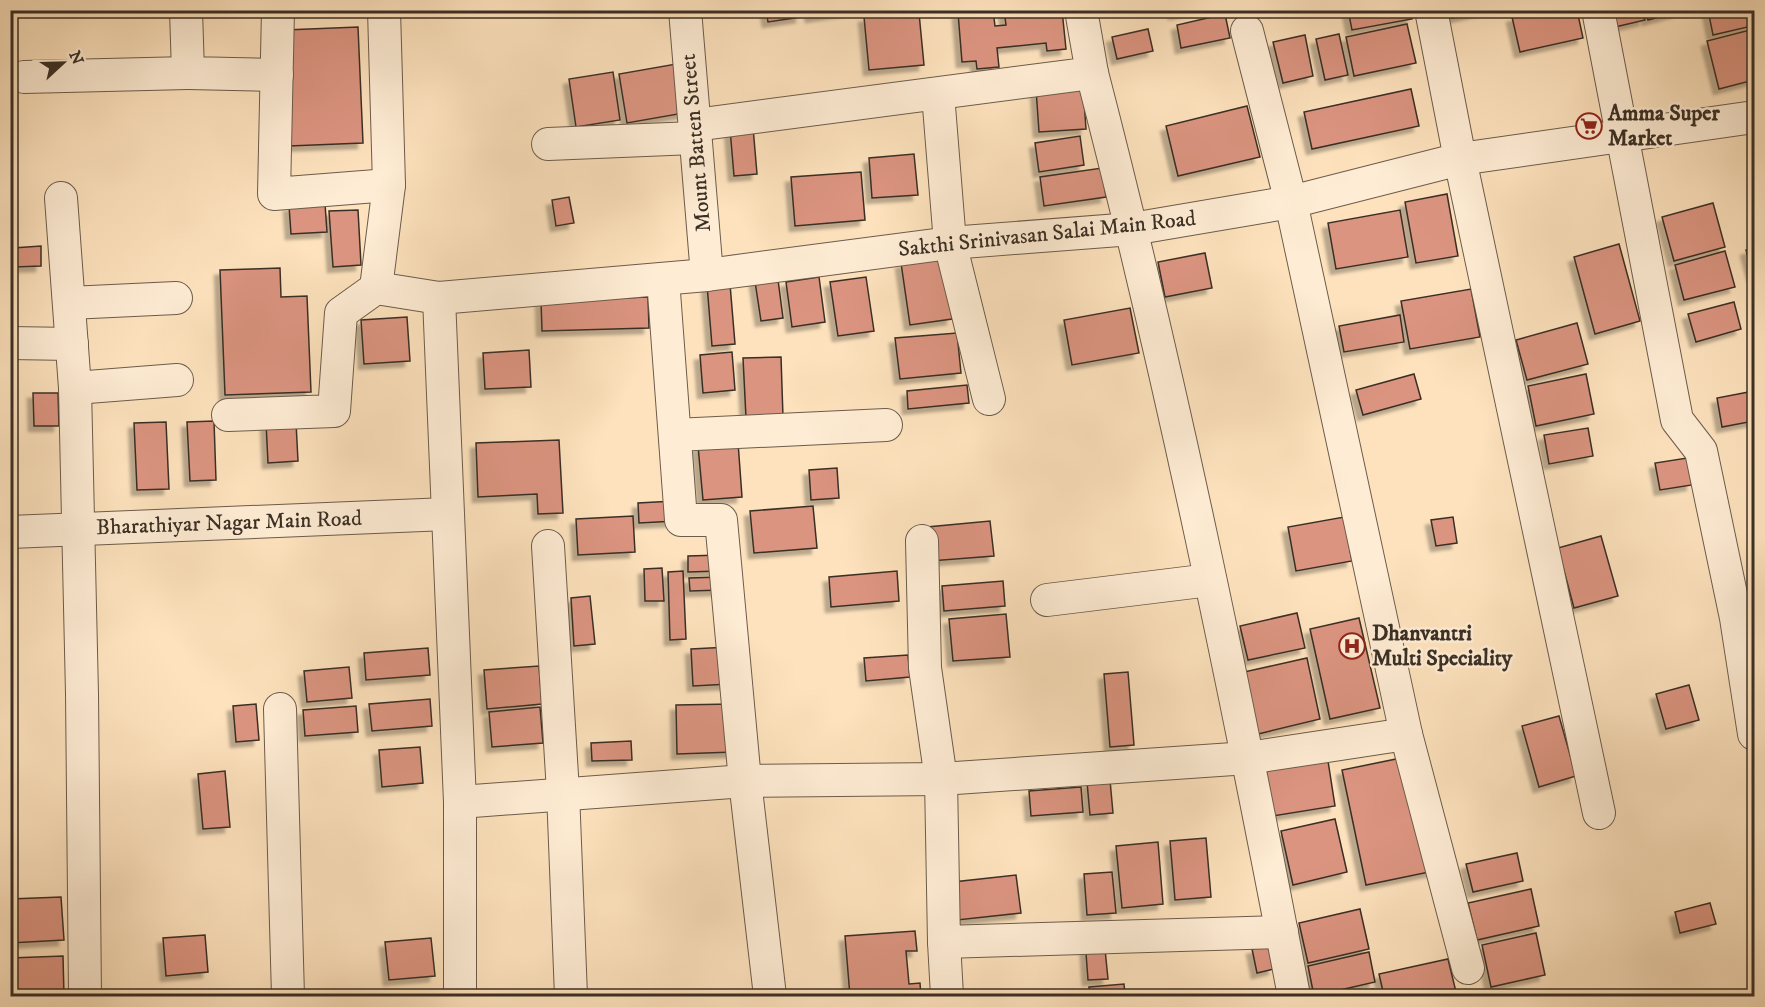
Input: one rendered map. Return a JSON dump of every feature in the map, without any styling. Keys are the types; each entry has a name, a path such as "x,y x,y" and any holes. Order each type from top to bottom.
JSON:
{"street":[{"path":"186,10 188,73"},
{"path":"278,10 274,194 389,185"},
{"path":"228,415 334,411 341,313 376,288 389,185 384,10"},
{"name":"Mount Batten Street","path":"685,10 707,275"},
{"path":"1081,10 1092,73 1132,229 1210,580 1248,758 1294,996"},
{"path":"1431,10 1460,159 1599,813"},
{"path":"1598,10 1677,420 1701,451 1736,618 1755,734"},
{"path":"1247,31 1292,202 1406,734 1468,968"},
{"path":"24,76 188,73 277,75"},
{"path":"548,144 694,132 938,94 1092,73"},
{"path":"938,94 950,243 989,399"},
{"name":"Sakthi Srinivasan Salai Main Road","path":"376,288 440,298 707,275 950,243 1132,229 1292,202 1460,159 1755,117"},
{"path":"61,198 75,388 85,996"},
{"path":"663,279 681,520 721,520 745,781 770,996"},
{"path":"69,303 176,298"},
{"path":"440,298 460,802 460,996"},
{"path":"10,344 72,344"},
{"path":"75,388 177,380"},
{"path":"675,435 886,425"},
{"name":"Bharathiyar Nagar Main Road","path":"10,532 447,514"},
{"path":"922,541 925,668 941,779 947,996"},
{"path":"548,546 563,792 571,996"},
{"path":"1047,600 1210,580"},
{"path":"280,709 288,996"},
{"path":"460,802 563,792 745,781 941,779 1248,758 1406,734"},
{"path":"944,942 1281,932"}],"building":[{"path":"766,10 800,10 801,17 768,22"},
{"path":"810,10 849,10 849,11 811,17"},
{"path":"993,10 995,26 1006,25 1004,10 1062,10 1066,49 1047,51 1046,43 997,48 999,67 977,69 976,61 962,62 958,13"},
{"path":"1174,10 1198,10 1174,14"},
{"path":"1348,10 1411,10 1412,19 1352,30"},
{"path":"1450,10 1486,10 1452,18"},
{"path":"1542,10 1577,10 1583,38 1520,52 1512,17"},
{"path":"1611,10 1642,10 1645,20 1615,27"},
{"path":"1645,10 1678,10 1678,12 1648,20"},
{"path":"1708,10 1749,10 1752,26 1713,35"},
{"path":"919,13 924,65 869,70 864,17"},
{"path":"1225,14 1230,38 1181,48 1177,25"},
{"path":"1407,24 1416,63 1354,76 1346,37"},
{"path":"358,27 363,143 289,146 285,30"},
{"path":"1148,29 1153,51 1117,59 1112,37"},
{"path":"1754,29 1754,80 1719,89 1707,41"},
{"path":"1339,34 1348,75 1325,80 1316,39"},
{"path":"1305,35 1313,76 1283,83 1273,42"},
{"path":"676,64 684,113 627,123 619,74"},
{"path":"613,72 620,120 576,127 569,79"},
{"path":"1083,86 1086,129 1039,132 1036,89"},
{"path":"1411,89 1419,126 1312,149 1304,112"},
{"path":"1247,106 1260,157 1178,176 1166,126"},
{"path":"753,127 757,174 734,176 730,129"},
{"path":"1080,136 1084,165 1039,172 1035,143"},
{"path":"914,154 918,195 872,198 869,158"},
{"path":"1102,168 1106,197 1044,206 1040,177"},
{"path":"861,172 865,220 795,226 791,177"},
{"path":"1447,194 1458,256 1416,263 1405,202"},
{"path":"569,197 574,223 556,226 552,200"},
{"path":"1713,203 1725,247 1674,261 1662,217"},
{"path":"325,204 327,232 291,234 289,206"},
{"path":"358,210 361,265 333,267 329,211"},
{"path":"1400,210 1408,257 1336,269 1328,223"},
{"path":"1619,244 1640,321 1595,334 1574,257"},
{"path":"41,246 41,266 14,267 13,248"},
{"path":"1754,248 1754,275 1753,276 1746,250"},
{"path":"1725,251 1735,287 1684,300 1675,265"},
{"path":"1205,253 1212,288 1165,297 1158,262"},
{"path":"944,257 952,319 910,325 901,263"},
{"path":"280,268 281,297 307,296 311,392 225,395 220,270"},
{"path":"777,272 783,318 761,321 754,275"},
{"path":"819,277 825,322 792,327 786,282"},
{"path":"866,277 874,331 838,336 830,282"},
{"path":"730,284 735,344 712,346 707,285"},
{"path":"1471,289 1480,337 1410,349 1401,301"},
{"path":"648,297 649,328 542,331 541,301"},
{"path":"1734,302 1741,329 1696,342 1688,314"},
{"path":"1130,308 1139,353 1072,365 1064,320"},
{"path":"1400,315 1404,342 1344,352 1339,326"},
{"path":"407,317 410,361 364,364 361,320"},
{"path":"1577,323 1588,364 1527,380 1516,340"},
{"path":"957,333 961,373 900,379 895,338"},
{"path":"529,350 531,387 485,389 483,353"},
{"path":"732,352 735,390 703,393 700,355"},
{"path":"781,357 783,417 746,418 743,358"},
{"path":"1414,374 1421,399 1363,415 1356,390"},
{"path":"1586,374 1594,414 1536,426 1528,386"},
{"path":"967,385 969,403 908,409 907,391"},
{"path":"1754,391 1754,421 1722,427 1717,398"},
{"path":"33,393 58,393 59,426 34,426"},
{"path":"214,421 216,480 190,481 187,422"},
{"path":"166,422 169,489 137,490 134,423"},
{"path":"296,422 298,461 268,463 266,423"},
{"path":"1588,428 1593,456 1549,464 1544,435"},
{"path":"559,440 563,513 538,514 537,494 478,497 476,443"},
{"path":"738,442 742,497 703,500 698,446"},
{"path":"1687,458 1692,485 1660,490 1655,463"},
{"path":"837,468 839,498 811,500 809,470"},
{"path":"674,501 676,521 639,523 638,503"},
{"path":"813,506 817,548 754,553 750,511"},
{"path":"633,516 635,552 578,555 576,519"},
{"path":"1344,517 1352,561 1296,571 1288,527"},
{"path":"1453,517 1457,543 1436,546 1431,520"},
{"path":"990,521 994,556 930,561 927,527"},
{"path":"1601,536 1618,596 1574,608 1558,548"},
{"path":"720,555 720,571 688,572 688,556"},
{"path":"662,568 664,601 645,601 644,569"},
{"path":"683,571 686,639 670,640 668,572"},
{"path":"897,571 899,601 831,607 829,577"},
{"path":"722,577 722,590 690,591 689,578"},
{"path":"1003,581 1005,606 944,611 942,586"},
{"path":"1754,581 1754,605 1751,582"},
{"path":"590,596 595,644 574,646 571,598"},
{"path":"1297,613 1305,648 1248,660 1240,626"},
{"path":"1006,614 1010,657 953,661 949,619"},
{"path":"1359,618 1380,708 1330,719 1310,629"},
{"path":"729,647 730,684 693,686 691,649"},
{"path":"428,648 430,675 366,680 364,653"},
{"path":"908,655 910,677 866,681 864,658"},
{"path":"1307,658 1320,719 1258,734 1244,672"},
{"path":"539,666 542,704 487,709 484,670"},
{"path":"349,667 352,698 307,702 304,671"},
{"path":"1128,672 1134,745 1110,747 1104,674"},
{"path":"1689,685 1699,720 1666,729 1656,694"},
{"path":"430,699 432,726 372,731 369,704"},
{"path":"256,704 259,740 236,742 233,706"},
{"path":"732,704 734,752 677,754 676,705"},
{"path":"356,706 358,732 305,736 303,710"},
{"path":"540,707 543,743 492,747 489,712"},
{"path":"1559,716 1576,776 1539,787 1522,726"},
{"path":"631,741 632,760 592,761 591,743"},
{"path":"420,747 423,783 382,787 379,750"},
{"path":"1411,756 1434,871 1366,885 1342,770"},
{"path":"1328,761 1335,806 1273,816 1265,771"},
{"path":"225,771 230,827 203,829 198,774"},
{"path":"1110,780 1113,813 1090,815 1087,782"},
{"path":"1081,787 1083,812 1031,816 1029,791"},
{"path":"1335,819 1347,872 1293,885 1281,831"},
{"path":"1206,838 1211,897 1175,900 1170,841"},
{"path":"1158,842 1163,904 1122,908 1116,846"},
{"path":"1517,853 1523,881 1473,892 1466,864"},
{"path":"1112,872 1116,913 1087,915 1084,874"},
{"path":"1016,875 1021,913 957,920 953,882"},
{"path":"1531,889 1539,926 1477,940 1468,903"},
{"path":"61,897 64,940 10,943 10,899"},
{"path":"1710,903 1716,924 1680,933 1675,912"},
{"path":"1360,909 1369,949 1308,963 1299,923"},
{"path":"915,931 917,951 906,951 909,984 920,983 921,996 850,996 845,936"},
{"path":"1536,933 1545,975 1491,987 1482,945"},
{"path":"205,935 208,972 166,976 163,938"},
{"path":"431,938 435,976 389,980 385,942"},
{"path":"1104,939 1108,979 1088,980 1085,940"},
{"path":"1269,945 1274,969 1257,973 1252,949"},
{"path":"1369,952 1375,982 1314,996 1308,966"},
{"path":"63,956 64,996 10,996 10,958"},
{"path":"1448,959 1457,996 1384,996 1379,974"},
{"path":"1124,984 1125,996 1089,996 1089,987"},
{"path":"1373,989 1375,996 1341,996"}],"place":[{"name":"Amma Super Market","path":"1589,126"},
{"name":"Dhanvantri Multi Speciality","path":"1352,646"}]}
